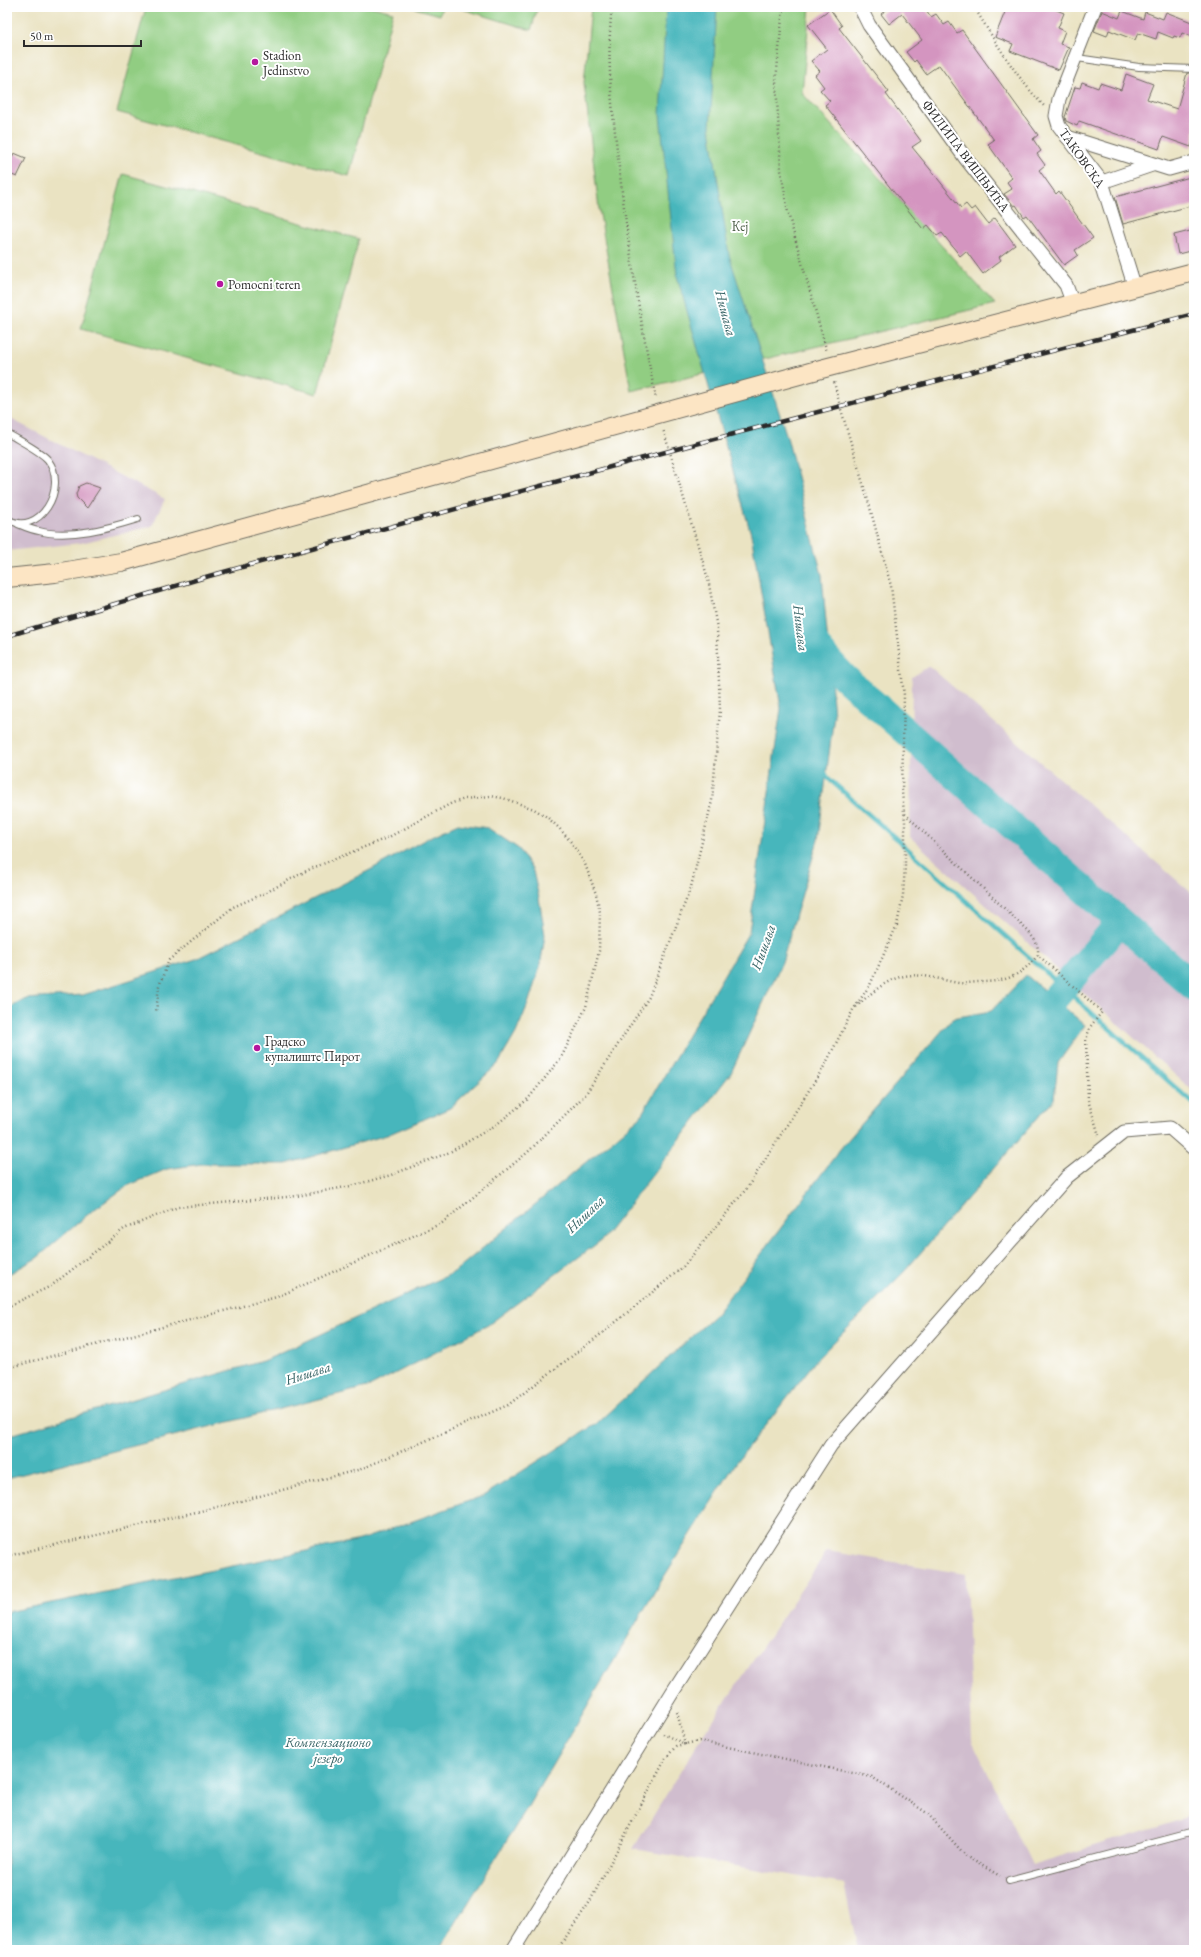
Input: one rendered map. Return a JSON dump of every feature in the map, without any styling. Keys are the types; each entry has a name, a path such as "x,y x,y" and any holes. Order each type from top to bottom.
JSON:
{"street":[{"name":"ФИЛИПА ВИШЊИЋА","path":"860,7 869,25 962,152 1066,285 1073,304"},
{"name":"ТАКОВСКА","path":"1095,7 1056,107 1057,120 1067,136 1102,182 1135,288"},
{"path":"1067,136 1152,165 1169,169 1194,162"},
{"path":"1102,182 1152,165"},
{"path":"7,578 54,573 121,562 821,369 1194,272"},
{"path":"513,1950 672,1693 831,1445 1066,1177 1124,1132 1170,1128 1194,1149"}],"lane":[{"path":"1076,58 1139,67 1194,69"},
{"path":"7,433 47,458 52,466 56,484 55,494 46,510 32,520 15,523"},
{"path":"7,519 40,532 79,532 106,528 138,519"},
{"path":"1009,1881 1194,1832"}],"path":[{"path":"7,1368 277,1297 442,1223 528,1152 584,1095 648,997 691,887 712,801 720,710 717,628 708,578 668,452 638,310 625,228 609,83 608,37 612,7"},
{"path":"974,7 995,42 1034,95 1057,120"},
{"path":"7,1556 226,1505 361,1469 508,1405 605,1331 683,1267 747,1188 825,1065 853,1010 870,984 897,925 906,866 903,745 904,695"},
{"path":"7,1307 51,1286 124,1229 178,1207 297,1196 351,1186 391,1175 450,1152 496,1125 528,1099 561,1058 586,1007 599,951 600,912 596,894 585,864 571,842 547,817 534,809 503,798 490,796 465,798 452,803 389,837 308,870 263,894 233,907 169,960 158,986 156,1012"},
{"path":"853,1010 875,989 904,976 927,976 960,983 995,982 1013,977 1028,968 1038,955 1039,948 1028,931 904,813"},
{"path":"1038,955 1102,1012 1090,1027 1086,1040 1088,1100 1099,1137 1105,1147"},
{"path":"672,1693 685,1744"},
{"path":"651,1728 685,1744"},
{"path":"557,1950 589,1903 666,1758 676,1746 699,1741 872,1777 927,1813 967,1857 1009,1881"}],"shaded area":[{"path":"7,417 165,499 152,526 81,543 7,551"},
{"path":"929,666 1194,895 1194,1092 910,837 912,677"},
{"path":"827,1551 966,1574 972,1740 1032,1865 1194,1815 1194,1950 858,1950 844,1884 633,1849 699,1741"}],"green space":[{"name":"Stadion Jedinstvo","path":"146,7 373,7 393,12 349,176 117,112"},
{"path":"411,7 442,7 440,15"},
{"path":"456,7 538,7 531,30"},
{"name":"Кеј","path":"591,7 810,7 802,93 995,304 631,391 599,209 584,83"},
{"name":"Pomocni teren","path":"123,174 359,239 317,394 81,329"}],"water":[{"name":"Нишава","path":"666,7 717,7 710,128 729,255 787,437 822,575 834,715 818,840 782,962 731,1073 603,1239 488,1325 371,1386 7,1478 7,1436 266,1360 454,1272 640,1117 749,932 781,708 751,534 677,276 660,115"},
{"name":"Градско купалиште Пирот","path":"458,824 488,828 519,849 533,871 539,898 545,935 540,967 528,1004 516,1033 498,1064 450,1108 387,1135 286,1164 202,1164 167,1169 127,1186 92,1211 37,1258 7,1275 7,1009 26,999 83,995 196,959 370,870 428,838"},
{"name":"Компензационо језеро","path":"1026,975 1085,1025 1058,1063 1054,1099 903,1273 817,1359 736,1463 655,1591 527,1808 439,1950 7,1950 7,1612 360,1540 483,1496 598,1423 716,1314 841,1148 953,1018 991,1011"}],"building":[{"path":"890,7 924,7 931,17 936,14 944,25 949,22 957,33 962,30 1038,135 1033,139 1041,151 1037,154 1045,165 1039,170 1056,194 1059,191 1093,238 1075,250 1078,255 1064,265 1027,215 1024,217 1016,205 1014,206 1004,194 1012,189 1007,182 1012,178 988,144 994,140 939,65 926,74 916,60 914,62 906,52 922,40 902,14 889,24 881,14"},
{"path":"1007,7 1049,7 1064,13 1058,28 1065,31 1060,44 1069,47 1059,70 1010,51 1013,44 995,37"},
{"path":"830,9 842,26 839,28 889,92 886,94 921,141 912,147 961,208 966,204 971,210 975,207 988,224 995,218 1015,245 999,257 1001,260 983,274 966,251 960,256 942,233 937,236 928,225 923,229 825,105 830,101 820,90 824,87 815,75 820,71 811,61 827,49 808,25"},
{"path":"1102,11 1119,18 1122,11 1143,19 1145,12 1163,19 1166,12 1194,23 1194,38 1182,33 1180,38 1174,36 1173,38 1158,32 1156,39 1138,33 1135,40 1109,30 1107,36 1094,31"},
{"path":"1187,73 1194,73 1194,138 1191,147 1163,137 1159,149 1079,121 1077,126 1066,121 1065,117 1075,87 1080,88 1082,82 1098,88 1100,83 1121,90 1126,74 1153,84 1147,99 1177,109"},
{"path":"14,153 26,158 17,177 7,173 7,168"},
{"path":"1194,176 1194,205 1123,224 1115,197"},
{"path":"1194,230 1194,250 1178,254 1174,235"},
{"path":"86,483 100,488 87,508 77,498 76,494 79,486"}],"waterway":[{"name":"Нишава","path":"807,630 820,651 845,678 1194,987"},
{"path":"824,771 828,778 1194,1104"},
{"path":"1054,999 1120,922"}],"railway":[{"path":"7,636 209,576 695,444 1194,314"}],"place":[{"name":"Stadion Jedinstvo","path":"255,62"},
{"name":"Pomocni teren","path":"220,284"},
{"name":"Градско купалиште Пирот","path":"257,1048"}]}
